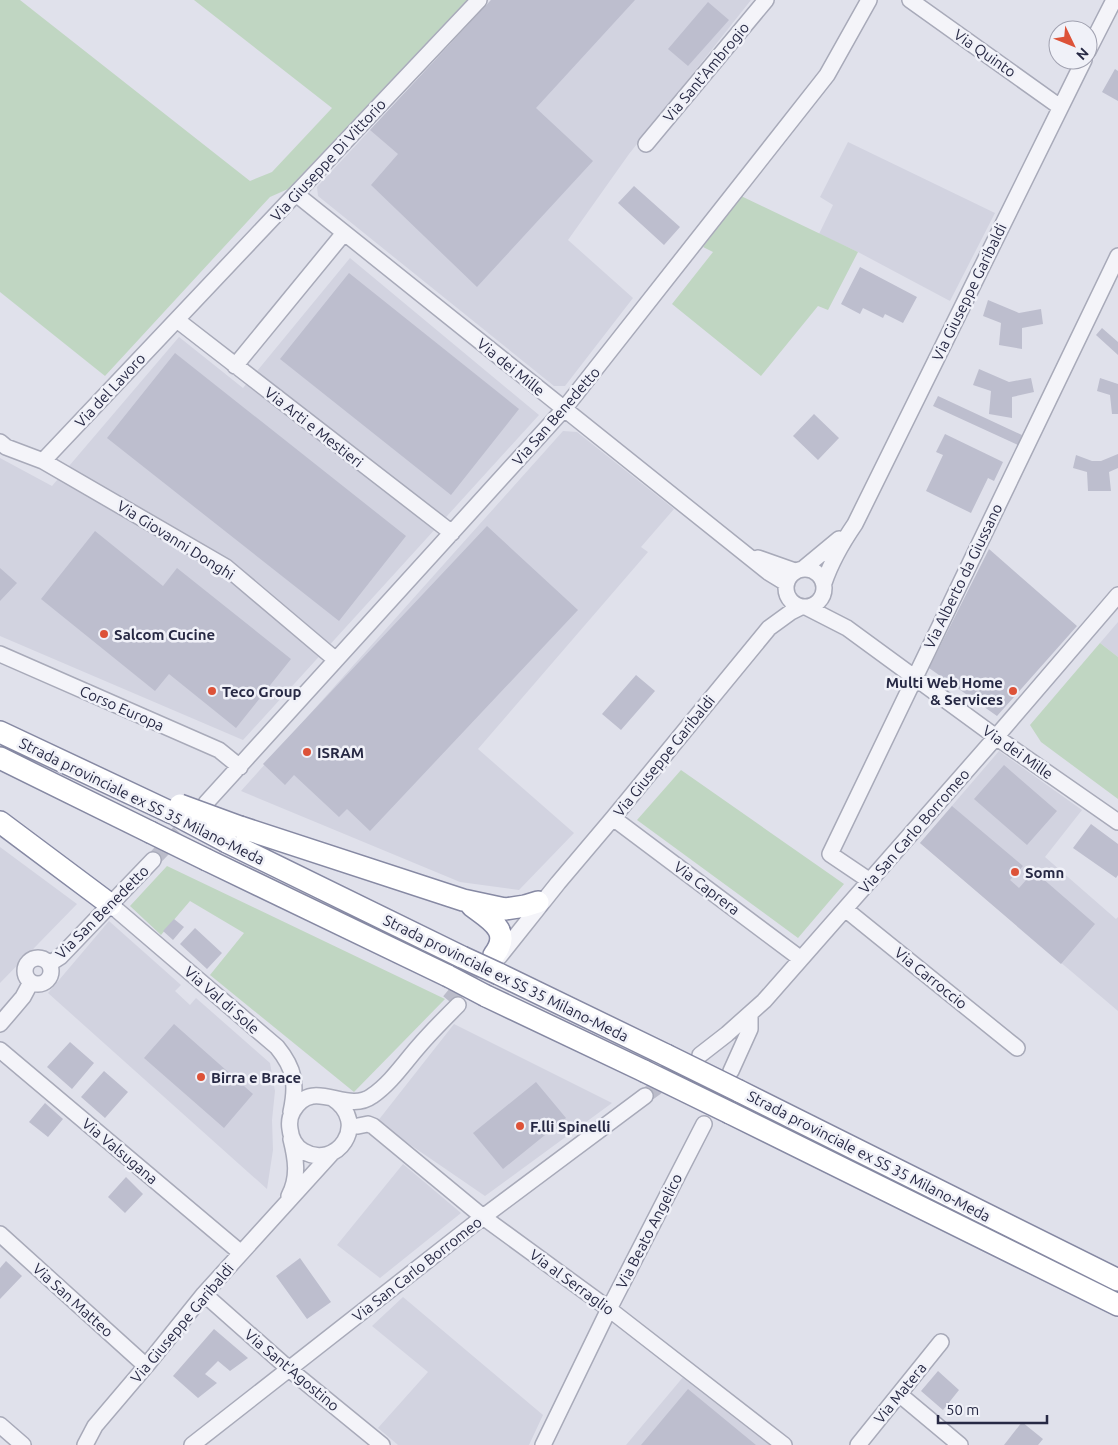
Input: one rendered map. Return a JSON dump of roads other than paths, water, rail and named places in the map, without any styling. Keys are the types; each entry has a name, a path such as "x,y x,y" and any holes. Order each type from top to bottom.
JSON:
{"highway":[{"name":"Strada provinciale ex SS 35 Milano-Meda","path":"0,732 71,767 233,834 462,957 497,955 666,1055 1118,1280"},
{"name":"Strada provinciale ex SS 35 Milano-Meda","path":"0,758 730,1113 1118,1305"},
{"path":"0,822 111,904"},
{"path":"233,834 463,900 505,909 538,902"},
{"path":"463,900 491,920 498,928 497,955"}],"street":[{"name":"Via Giuseppe Di Vittorio","path":"176,320 479,0"},
{"name":"Via Sant'Ambrogio","path":"646,144 766,0"},
{"name":"Via San Benedetto","path":"206,803 564,409 827,75 869,0"},
{"name":"Via Quinto","path":"910,0 1060,106"},
{"path":"1098,31 1114,0"},
{"name":"Via Giuseppe Garibaldi","path":"823,589 834,559 855,524 1079,70"},
{"name":"Via dei Mille","path":"296,194 564,409 752,556 785,586"},
{"path":"235,366 344,233"},
{"name":"Via Alberto da Giussano","path":"870,881 830,854 1118,256"},
{"name":"Via Arti e Mestieri","path":"176,320 452,534"},
{"name":"Via del Lavoro","path":"43,461 176,320"},
{"name":"Via Giovanni Donghi","path":"2,448 43,461 226,568 336,660"},
{"name":"Via Giuseppe Garibaldi","path":"800,569 830,548 855,524"},
{"name":"Via dei Mille","path":"752,556 800,569"},
{"path":"800,569 816,572 823,589 816,603 804,607 790,601 785,586 790,574 800,569"},
{"name":"Via Giuseppe Garibaldi","path":"769,628 785,586"},
{"name":"Via dei Mille","path":"823,589 847,628"},
{"name":"Via San Carlo Borromeo","path":"700,1055 750,1015 801,959 1118,595"},
{"name":"Via dei Mille","path":"804,607 847,628 996,737 1118,822"},
{"name":"Via Giuseppe Garibaldi","path":"497,955 614,818 769,628 791,612 804,607"},
{"name":"Corso Europa","path":"0,654 219,750 240,766"},
{"name":"Via Caprera","path":"614,818 801,959"},
{"name":"Via San Benedetto","path":"0,1024 23,997 31,982 25,970 29,962 33,959 42,958 49,964 60,957 153,860"},
{"name":"Via Giuseppe Garibaldi","path":"497,955 538,902 558,883"},
{"name":"Via Val di Sole","path":"111,904 277,1047 286,1059 292,1072 295,1087 291,1115"},
{"name":"Via Carroccio","path":"845,909 1017,1048"},
{"path":"285,1204 294,1183 296,1170 289,1125 291,1115 296,1106 312,1096 322,1095 346,1102 362,1102 380,1090 391,1079 454,1003"},
{"path":"731,1071 750,1030 750,1015"},
{"name":"Via Valsugana","path":"0,1050 241,1253"},
{"path":"291,1135 295,1144 308,1153 322,1156 332,1153 340,1147 358,1126 376,1103 391,1079"},
{"name":"Via San Carlo Borromeo","path":"197,1444 289,1369 483,1217 645,1096"},
{"path":"332,1098 340,1103 346,1111 349,1120 346,1139"},
{"name":"Via al Serraglio","path":"358,1126 368,1124 373,1126 483,1217 609,1309 784,1445"},
{"name":"Via Beato Angelico","path":"543,1445 609,1309 704,1124"},
{"name":"Via Giuseppe Garibaldi","path":"85,1445 95,1426 204,1294 332,1153"},
{"name":"Via San Matteo","path":"0,1234 146,1366"},
{"name":"Via Sant'Agostino","path":"204,1294 289,1369 382,1445"},
{"name":"Via Matera","path":"858,1445 941,1342"},
{"path":"899,1394 960,1445"},
{"path":"0,1425 23,1445"}],"tunnel":[{"path":"153,860 195,815"},
{"path":"449,1001 485,957"},
{"path":"645,1096 693,1061"}],"place":[{"name":"Salcom Cucine","path":"104,634"},
{"name":"Teco Group","path":"212,691"},
{"name":"Multi Web Home & Services","path":"1013,691"},
{"name":"ISRAM","path":"307,752"},
{"name":"Somn","path":"1015,872"},
{"name":"Birra e Brace","path":"201,1077"},
{"name":"F.lli Spinelli","path":"520,1126"}]}
